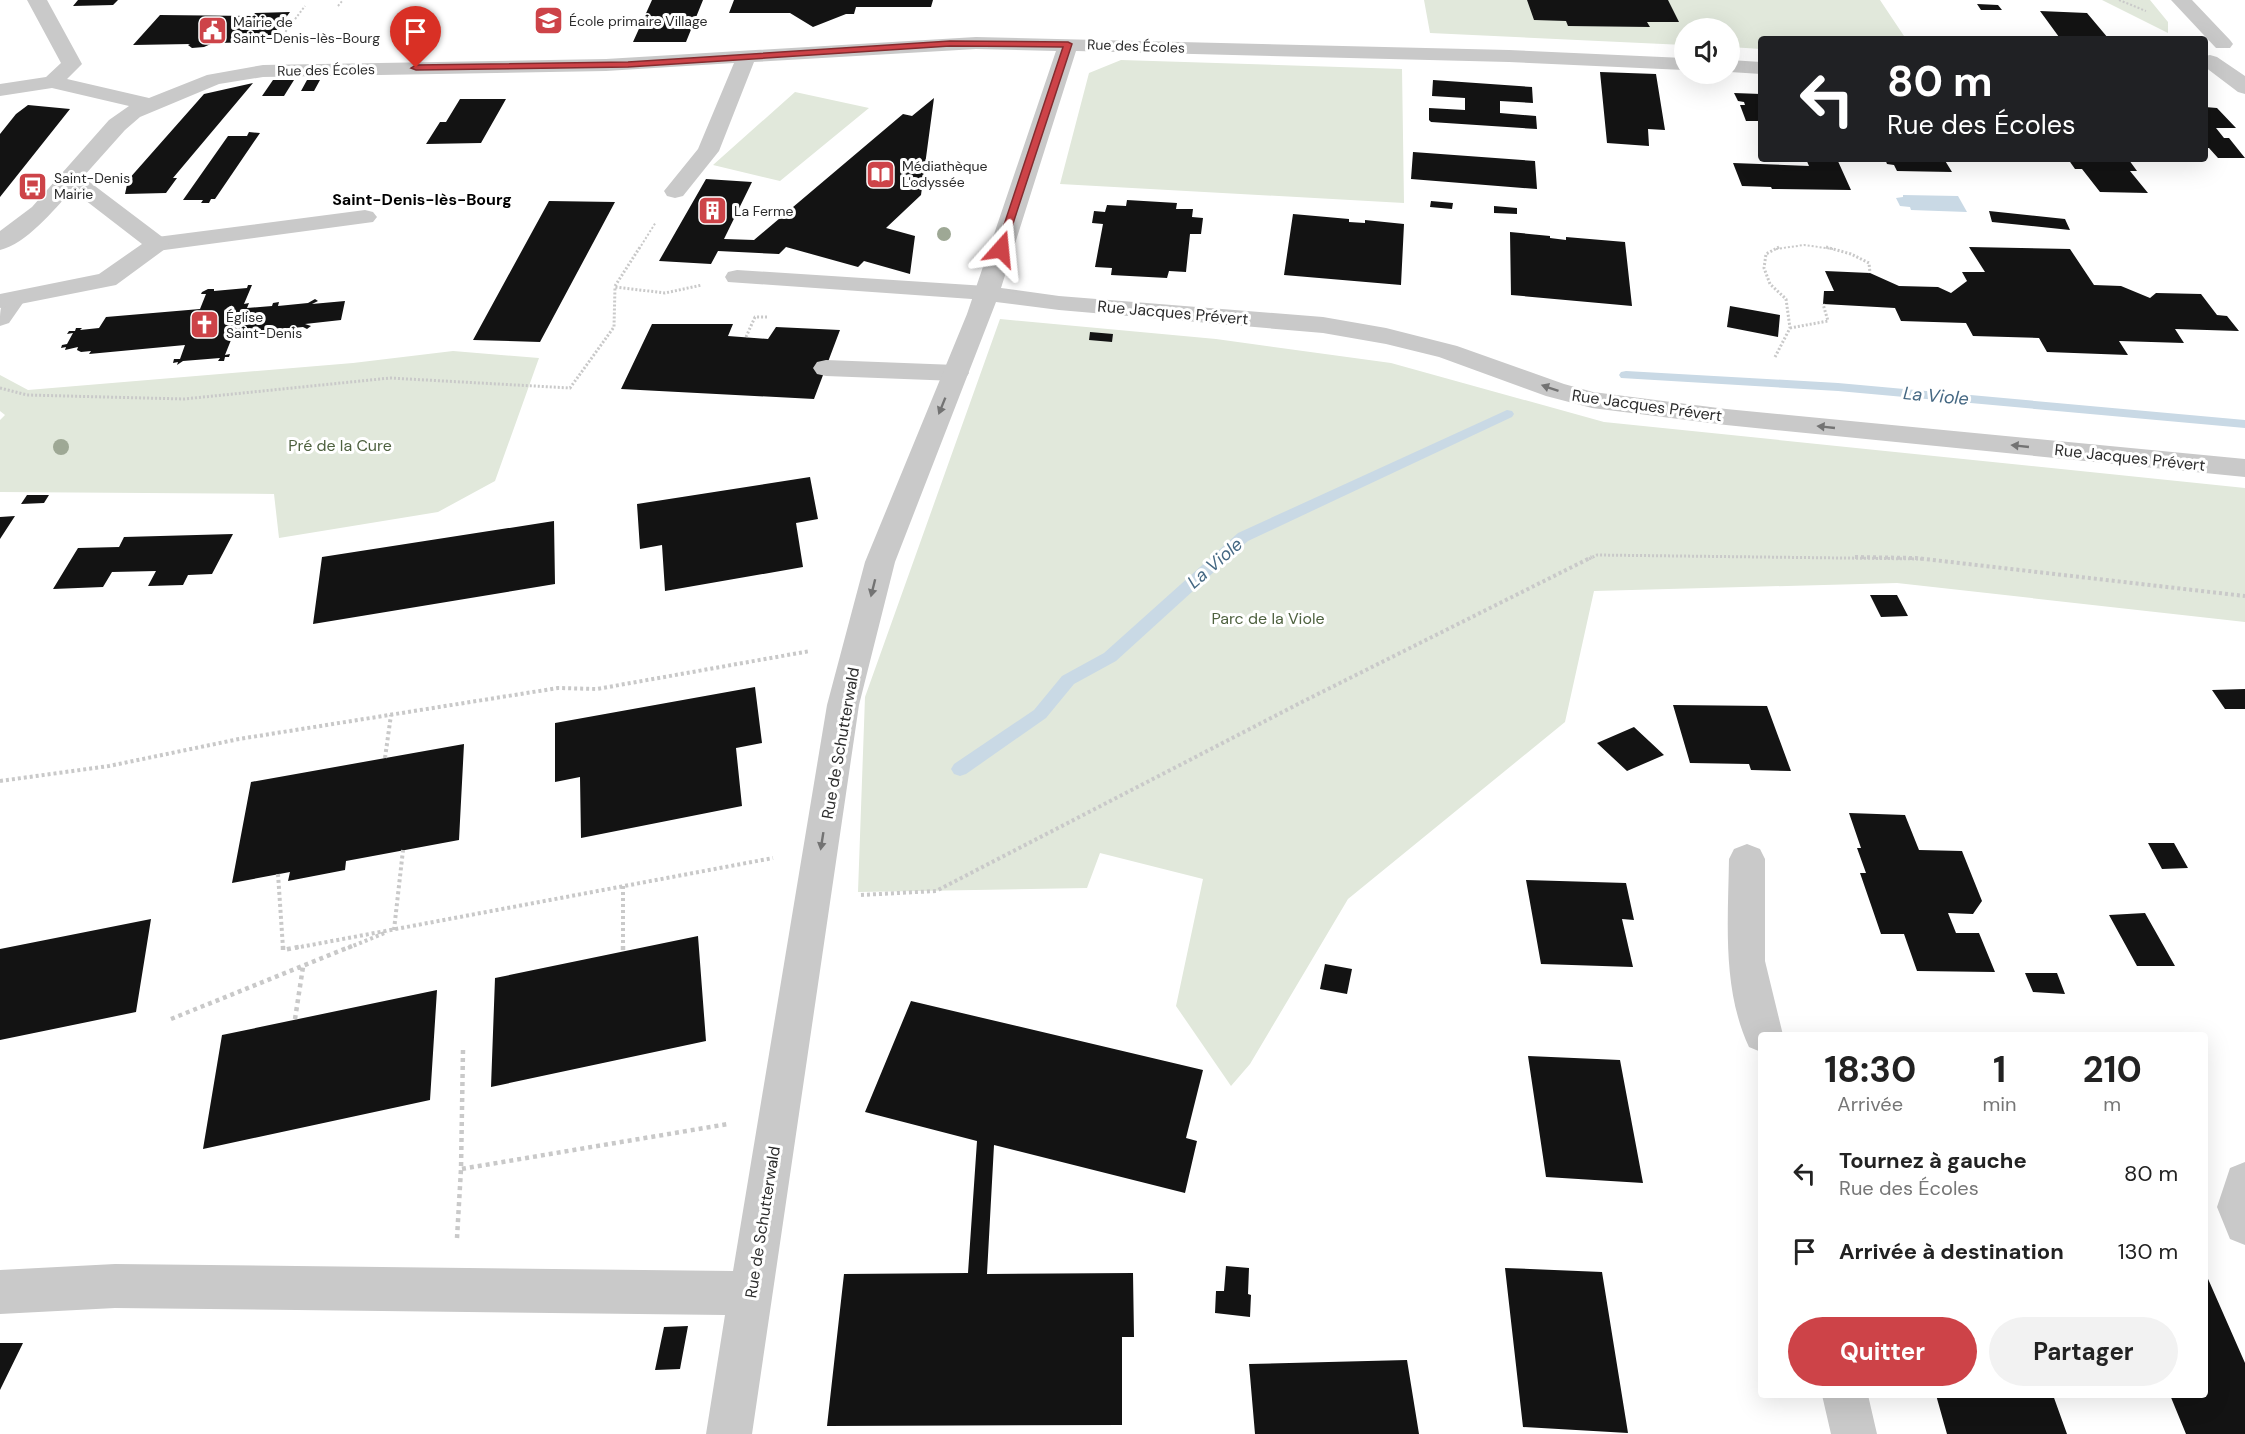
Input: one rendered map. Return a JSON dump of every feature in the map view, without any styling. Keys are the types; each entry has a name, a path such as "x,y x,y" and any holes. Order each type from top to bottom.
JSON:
{"street":[{"path":"37,0 72,64 52,82"},
{"path":"2181,0 2223,44 2245,50"},
{"name":"Rue des Écoles","path":"0,243 40,212 117,125 132,112 214,79 263,71 606,65 746,58 936,44 1068,44 1509,56 1674,64"},
{"name":"Rue de Schutterwald","path":"729,1434 843,705 880,562 986,293 1068,44"},
{"path":"2208,62 2223,44"},
{"path":"675,191 708,151 746,58"},
{"path":"2208,64 2236,79 2245,88"},
{"path":"1740,67 1758,68"},
{"path":"0,90 52,82 148,104"},
{"path":"71,178 103,206 157,244"},
{"path":"4,306 107,280 157,244 365,217"},
{"name":"Rue Jacques Prévert","path":"737,277 986,293 1059,303 1323,325 1386,336 1448,351 1555,390 1592,400 1726,417 2245,468"},
{"path":"826,368 956,373"},
{"path":"1747,858 1746,961 1762,1032"},
{"path":"2245,1182 2238,1207 2245,1224"},
{"path":"0,1292 115,1286 751,1293"},
{"path":"1846,1398 1854,1434"}],"path":[{"path":"338,6 343,0"},
{"path":"0,388 27,395 184,399 390,378 570,388 614,327 615,287 675,191"},
{"path":"1775,357 1790,328 1786,299 1770,284 1764,268 1766,254 1782,246 1834,249 1857,255 1869,263 1870,273"},
{"path":"615,287 665,293 737,277"},
{"path":"1790,328 1828,321 1823,304"},
{"path":"813,898 936,891 1302,702 1597,555 1916,558 2245,596"},
{"path":"0,781 109,766 239,739 558,688 597,689 817,650"},
{"path":"385,758 391,715"},
{"path":"396,929 403,850"},
{"path":"278,874 283,950 785,856"},
{"path":"623,886 623,952"},
{"path":"171,1019 396,929"},
{"path":"295,1019 303,966"},
{"path":"454,1290 461,1169 463,1050"},
{"path":"461,1169 740,1122"}],"green space":[{"path":"1424,0 1880,0 1904,36 1758,36 1758,49 1740,48 1740,18 1674,18 1674,45 1430,33"},
{"path":"2102,0 2150,0 2168,22 2168,33"},
{"path":"1121,60 1402,69 1404,203 1060,184 1089,73"},
{"path":"795,92 869,108 780,181 713,165"},
{"name":"Parc de la Viole","path":"1000,319 1216,339 1391,363 1604,422 2245,488 2245,622 1897,583 1594,591 1565,722 1348,899 1250,1064 1231,1086 1176,1006 1203,879 1100,853 1087,888 858,892 865,697"},
{"name":"Pré de la Cure","path":"453,351 539,358 495,481 438,512 279,538 274,494 0,492 0,420 5,415 0,411 0,375 28,390 353,363"}],"water":[{"path":"1903,195 1958,196 1967,212 1911,210 1910,207 1900,206 1896,198 1903,197"}],"building":[{"path":"78,0 118,0 113,5 73,6"},
{"path":"652,0 703,0 686,42 633,42"},
{"path":"734,0 933,0 931,7 856,7 854,14 846,14 813,27 790,13 729,13"},
{"path":"1527,0 1668,0 1677,18 1674,18 1674,22 1647,22 1650,27 1568,26 1566,21 1534,20"},
{"path":"1977,4 1998,5 2002,10 1981,10"},
{"path":"2040,11 2087,13 2106,36 2058,36"},
{"name":"Mairie de Saint-Denis-lès-Bourg","path":"290,12 268,42 213,43 204,47 192,48 188,45 190,44 133,45 160,15 253,16 255,13"},
{"path":"1600,72 1656,74 1665,130 1648,129 1649,146 1607,143"},
{"path":"273,80 294,80 284,96 262,96"},
{"path":"307,80 320,80 314,91 301,91"},
{"path":"1433,80 1532,87 1533,103 1500,101 1500,113 1536,116 1537,129 1431,122 1429,108 1465,110 1465,98 1432,96"},
{"path":"253,83 173,178 177,178 166,193 125,194 128,180 204,94"},
{"path":"1734,93 1758,94 1758,121 1746,121 1740,105 1745,105 1744,102 1738,101"},
{"path":"934,98 921,195 886,228 915,236 910,274 864,261 858,267 786,247 779,254 718,251 711,264 659,261 706,179 752,182 724,239 754,240 903,114 912,116"},
{"path":"460,99 506,99 481,143 426,144 440,122 446,122"},
{"path":"28,105 70,109 0,197 0,134 16,114"},
{"path":"2208,107 2217,108 2236,128 2216,128 2224,138 2229,138 2245,158 2218,158 2209,148"},
{"path":"249,132 260,133 215,199 211,199 209,203 201,203 203,200 183,200 228,136 247,136"},
{"path":"1413,152 1535,161 1537,189 1411,179"},
{"path":"1807,162 1838,162 1851,190 1772,189 1771,187 1742,186 1733,163 1809,166"},
{"path":"1886,162 1946,162 1952,172 1897,171 1894,165"},
{"path":"2070,162 2130,162 2137,171 2130,171 2148,193 2100,192 2082,169 2075,169"},
{"path":"1127,200 1177,203 1176,209 1193,209 1192,217 1203,218 1201,234 1190,234 1186,272 1169,271 1167,278 1111,275 1112,268 1095,267 1103,224 1092,223 1094,211 1105,212 1107,205 1126,206"},
{"path":"549,201 615,202 540,342 473,340"},
{"path":"1431,201 1453,203 1452,209 1430,207"},
{"path":"1494,206 1517,208 1517,214 1494,213"},
{"path":"1989,211 2065,219 2070,230 1992,222"},
{"path":"1293,214 1349,219 1349,222 1365,223 1365,220 1404,224 1401,285 1284,275"},
{"path":"1510,232 1566,240 1566,237 1625,242 1632,306 1511,295"},
{"path":"1969,247 2070,249 2094,285 2121,286 2150,298 2156,293 2201,294 2217,315 2227,316 2239,331 2175,329 2184,343 2119,341 2128,355 2047,352 2039,338 1973,336 1966,323 1901,321 1895,308 1823,304 1824,291 1834,291 1825,271 1870,273 1899,286 1938,287 1951,293 1967,281 1962,272 1985,272"},
{"name":"Église Saint-Denis","path":"248,285 252,285 244,304 249,303 247,308 272,306 273,303 279,302 278,306 308,303 315,299 318,301 312,304 345,301 341,320 305,324 311,326 307,329 303,327 270,330 268,335 262,336 263,331 238,334 235,340 231,340 225,355 230,354 229,357 225,357 224,361 218,361 220,358 183,361 177,365 178,362 173,363 174,359 180,359 185,345 89,354 91,351 81,352 77,350 78,347 65,350 66,347 61,348 62,345 67,344 73,333 67,334 69,331 75,331 76,328 82,328 80,330 99,328 106,317 200,309 206,294 201,294 208,289 214,289 214,291 247,288"},
{"path":"1730,306 1780,315 1778,337 1727,327"},
{"path":"652,324 733,324 728,336 768,339 776,327 840,330 814,399 621,389"},
{"path":"1090,332 1113,334 1112,342 1089,340"},
{"path":"810,477 818,519 796,523 803,567 665,591 662,545 640,549 637,504"},
{"path":"27,495 49,495 44,503 21,504"},
{"path":"15,516 0,539 0,517"},
{"path":"554,521 555,584 313,624 322,557"},
{"path":"233,534 212,574 188,575 183,585 148,586 156,571 112,572 103,587 53,589 78,548 119,547 124,537"},
{"path":"1870,595 1897,595 1908,616 1881,617"},
{"path":"755,687 762,743 736,748 742,806 581,838 580,777 555,782 555,723"},
{"path":"2245,689 2245,709 2225,709 2212,690"},
{"path":"1673,705 1767,706 1791,771 1751,770 1749,764 1690,763"},
{"path":"1634,727 1664,755 1627,771 1597,743"},
{"path":"464,744 459,840 346,861 345,870 288,881 290,872 232,883 251,782"},
{"path":"1849,813 1905,815 1919,850 1962,851 1982,901 1973,914 1948,913 1956,933 1979,933 1995,972 1917,971 1904,934 1881,934 1860,873 1866,873 1857,848 1861,848"},
{"path":"2148,843 2174,843 2188,868 2162,869"},
{"path":"1526,880 1626,883 1634,920 1622,919 1633,967 1541,964"},
{"path":"2145,913 2175,966 2137,966 2109,915"},
{"path":"151,919 136,1012 0,1040 0,949"},
{"path":"698,936 706,1041 491,1087 495,978"},
{"path":"1325,964 1352,969 1347,994 1320,989"},
{"path":"2025,973 2057,973 2065,994 2033,992"},
{"path":"437,990 430,1100 203,1149 222,1035"},
{"path":"911,1001 1203,1070 1186,1138 1197,1141 1185,1193 994,1145 987,1274 1133,1273 1134,1337 1122,1337 1122,1425 827,1426 844,1274 968,1273 977,1141 865,1112"},
{"path":"1528,1056 1620,1060 1643,1183 1546,1177"},
{"path":"1226,1266 1249,1268 1250,1317 1215,1313 1216,1291 1224,1291"},
{"path":"1505,1268 1602,1272 1628,1433 1523,1427"},
{"path":"2208,1279 2245,1363 2245,1434 2186,1434 2171,1398 2208,1398"},
{"path":"688,1326 680,1369 655,1370 664,1327"},
{"path":"0,1343 23,1343 0,1390"},
{"path":"1407,1360 1419,1434 1255,1434 1249,1364"},
{"path":"1937,1398 2054,1398 2067,1434 1947,1434"}],"waterway":[{"name":"La Viole","path":"1626,375 1838,387 2245,424"},
{"name":"La Viole","path":"960,769 1040,714 1068,680 1110,657 1243,537 1507,414"}],"place":[{"name":"École primaire Village","path":"548,21"},
{"name":"Mairie de Saint-Denis-lès-Bourg","path":"212,30"},
{"name":"Médiathèque L'odyssée","path":"881,174"},
{"name":"Saint-Denis Mairie","path":"33,186"},
{"name":"La Ferme","path":"713,211"},
{"name":"Église Saint-Denis","path":"205,325"}],"district":[{"name":"Saint-Denis-lès-Bourg","path":"422,199"}],"route":[{"path":"416,68 606,65 950,44 1068,44 1001,249"}]}
